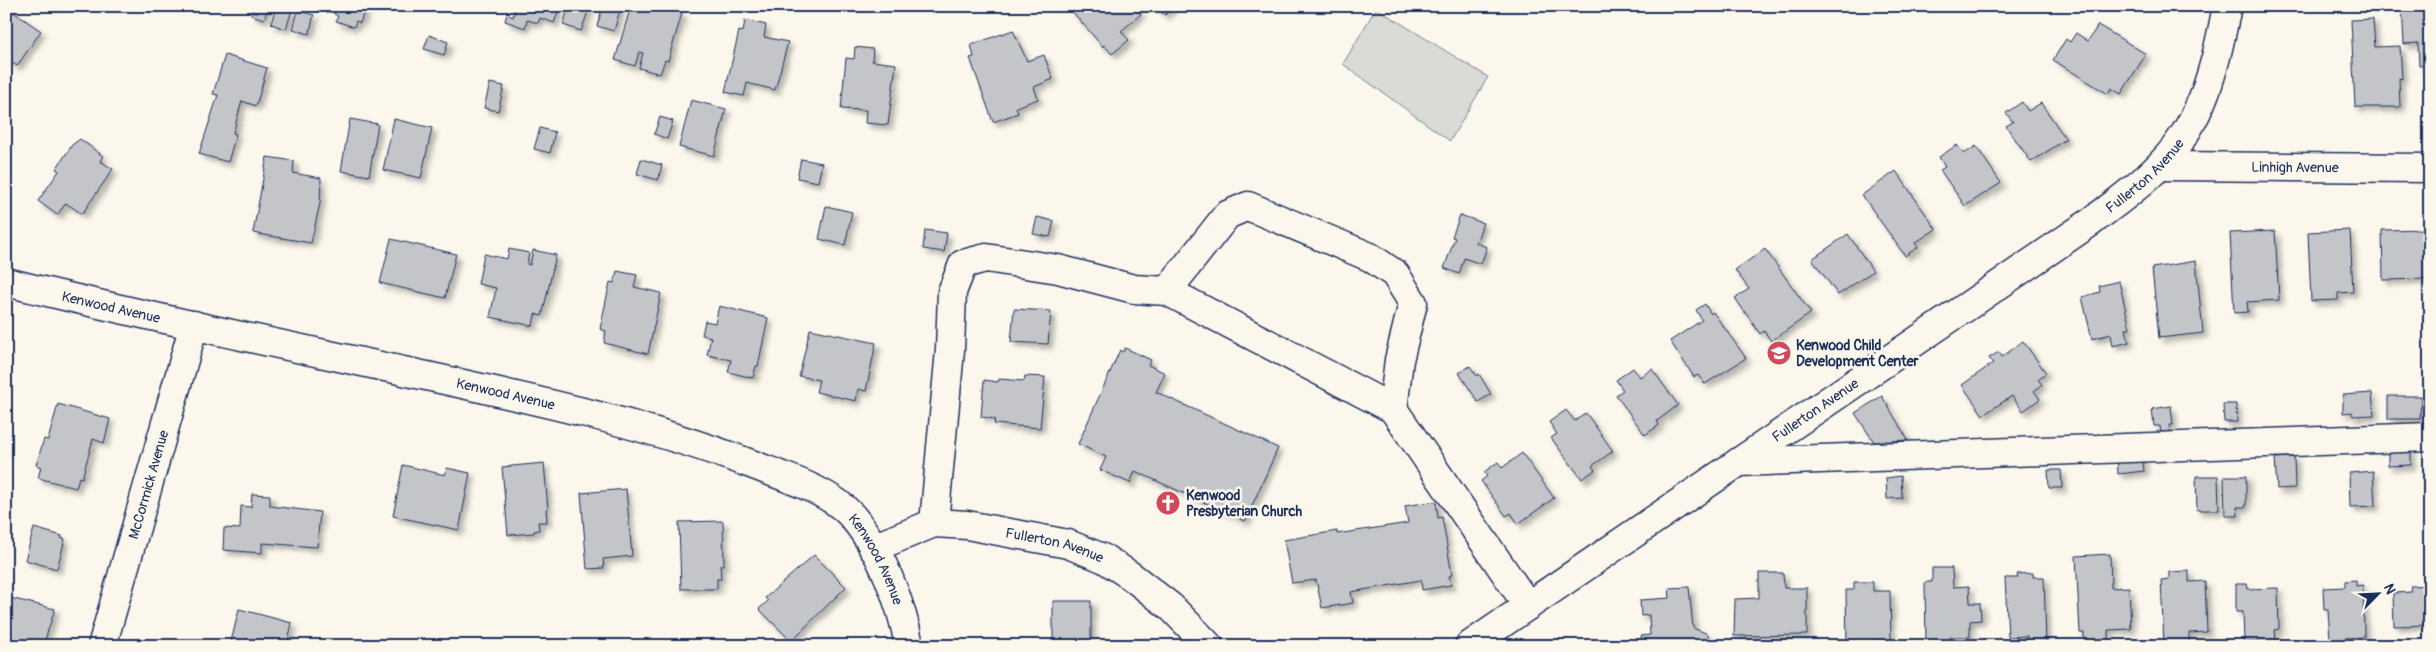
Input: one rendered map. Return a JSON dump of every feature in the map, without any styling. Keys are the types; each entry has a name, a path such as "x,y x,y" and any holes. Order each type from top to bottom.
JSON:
{"street":[{"name":"Fullerton Avenue","path":"1469,646 2091,222 2160,166 2191,125 2210,82 2226,6"},
{"name":"Linhigh Avenue","path":"2160,166 2430,168"},
{"path":"1167,291 1228,214 1248,206 1370,257 1395,274 1413,303 1399,360 1393,409"},
{"path":"934,523 950,350 952,292 963,264 986,258 1058,269 1134,289 1167,291 1393,409 1528,606"},
{"name":"Kenwood Avenue","path":"6,282 490,389 710,448 807,487 833,501 851,514 873,548 900,608 909,646"},
{"name":"McCormick Avenue","path":"102,646 194,325"},
{"path":"1739,462 2430,437"},
{"name":"Fullerton Avenue","path":"873,548 934,523 967,525 1068,544 1105,559 1171,607 1209,646"}],"shaded area":[{"path":"1376,8 1488,77 1450,141 1343,64"}],"building":[{"path":"254,6 269,6 264,19 251,15"},
{"path":"276,6 292,10 286,29 271,24"},
{"path":"336,6 366,6 360,23 356,21 354,27 336,21 338,16 334,14"},
{"path":"504,6 560,6 554,23 540,18 538,23 527,20 525,28 505,21 507,14 513,17 515,10"},
{"path":"569,6 590,6 581,31 563,25"},
{"path":"603,6 621,6 614,31 597,26"},
{"path":"631,6 676,6 674,11 682,13 668,61 665,60 660,74 639,68 643,53 639,52 635,66 615,60"},
{"path":"1070,6 1134,6 1141,14 1121,31 1129,40 1112,54 1104,45 1103,47 1070,9"},
{"path":"1154,6 1173,6 1165,15"},
{"path":"2402,6 2430,6 2430,64 2419,65 2418,43 2404,44"},
{"path":"6,7 41,31 17,66 6,59"},
{"path":"298,11 314,15 309,34 293,29"},
{"path":"2373,19 2375,47 2400,46 2402,79 2399,78 2400,107 2355,107 2351,20"},
{"path":"745,20 766,25 764,37 788,42 775,90 747,83 744,96 725,92 739,31 743,32"},
{"path":"2098,25 2146,54 2121,94 2111,88 2108,94 2053,60 2066,39 2070,42 2076,33 2088,41"},
{"path":"1013,30 1027,61 1044,55 1053,79 1034,87 1038,99 1016,107 1018,113 993,122 970,58 974,57 971,45"},
{"path":"429,35 448,42 444,55 424,49"},
{"path":"855,47 873,49 872,61 896,64 888,125 865,123 866,110 841,109 846,58 854,59"},
{"path":"225,55 267,68 256,106 242,101 233,133 236,134 228,162 199,154 218,95 213,94"},
{"path":"490,83 504,86 498,111 484,108"},
{"path":"691,100 726,109 714,156 679,147"},
{"path":"2022,102 2028,111 2041,103 2066,139 2031,162 2006,126 2013,122 2006,113"},
{"path":"660,117 673,121 667,139 654,134"},
{"path":"350,119 378,124 369,176 341,171"},
{"path":"394,119 432,128 421,178 383,170"},
{"path":"540,128 555,132 550,153 534,149"},
{"path":"80,139 103,156 100,161 113,169 82,214 66,203 57,215 38,201 59,171 56,169 72,145"},
{"path":"1957,145 1964,154 1976,146 2001,183 1965,206 1940,170 1945,167 1939,157"},
{"path":"267,157 294,161 293,173 321,178 320,203 311,243 253,233"},
{"path":"641,159 662,165 658,180 637,174"},
{"path":"801,159 822,163 818,182 797,178"},
{"path":"1896,171 1936,229 1915,243 1918,247 1905,256 1862,195"},
{"path":"826,206 852,212 845,245 819,239"},
{"path":"1460,215 1483,223 1476,243 1487,247 1481,264 1464,258 1459,274 1444,268 1455,238 1452,237"},
{"path":"1037,217 1054,221 1050,237 1033,234"},
{"path":"2427,229 2427,279 2383,280 2382,230"},
{"path":"925,230 947,233 944,252 923,249"},
{"path":"2350,230 2353,292 2338,293 2338,300 2311,301 2308,232"},
{"path":"2275,231 2279,300 2247,302 2248,312 2234,313 2230,233"},
{"path":"1848,234 1873,271 1838,295 1812,259"},
{"path":"391,239 456,254 445,298 380,283"},
{"path":"509,249 529,253 527,264 530,265 533,250 556,255 542,316 535,314 533,326 490,317 496,288 478,284 484,254 507,259"},
{"path":"1765,249 1811,313 1771,341 1764,331 1760,334 1735,298 1749,289 1735,270"},
{"path":"2196,261 2203,333 2159,338 2152,268"},
{"path":"617,271 637,275 634,287 661,293 648,354 604,343 606,331 600,329 610,282 614,283"},
{"path":"2119,281 2130,329 2126,329 2129,342 2113,346 2111,334 2092,339 2082,297 2100,292 2099,286"},
{"path":"1705,304 1711,314 1713,312 1746,358 1705,384 1698,375 1694,377 1670,341 1702,320 1696,310"},
{"path":"719,306 768,318 758,366 756,366 753,378 728,372 731,360 707,355 711,337 702,335 705,321 715,323"},
{"path":"1014,309 1051,311 1048,344 1011,342"},
{"path":"810,329 876,343 866,391 858,389 856,401 816,392 819,380 799,376"},
{"path":"2023,341 2046,373 2038,379 2042,385 2034,391 2040,399 2023,411 2012,396 1983,415 1962,385 1993,363 1989,358 1999,352 2002,357"},
{"path":"1125,348 1151,360 1148,365 1165,373 1156,392 1278,448 1245,521 1135,471 1130,483 1100,470 1106,457 1078,444 1120,350 1123,352"},
{"path":"1470,366 1477,376 1479,374 1491,394 1478,402 1459,373"},
{"path":"1633,368 1640,377 1652,369 1678,405 1657,421 1659,425 1645,435 1616,395 1623,390 1616,380"},
{"path":"1025,376 1045,377 1040,428 994,424 995,419 981,417 984,380 998,382 999,379 1024,381"},
{"path":"2372,393 2374,415 2353,416 2352,412 2343,413 2343,395"},
{"path":"1882,396 1908,440 1874,442 1855,413"},
{"path":"2388,396 2421,396 2420,419 2388,419"},
{"path":"58,404 110,419 104,443 93,439 82,478 79,477 76,488 38,478 41,467 36,465 44,439 48,440"},
{"path":"2223,404 2236,404 2237,422 2224,422"},
{"path":"2171,406 2173,425 2169,425 2170,431 2161,432 2160,426 2154,426 2152,409"},
{"path":"1566,410 1575,421 1586,413 1613,451 1592,466 1595,470 1582,479 1551,438 1557,434 1549,422"},
{"path":"2411,447 2411,465 2388,466 2388,448"},
{"path":"1522,453 1554,498 1518,524 1511,513 1506,516 1481,481 1487,476 1484,472 1498,462 1502,468"},
{"path":"2142,455 2144,471 2118,474 2117,457"},
{"path":"2294,457 2295,488 2277,489 2275,458"},
{"path":"544,463 548,509 546,509 547,522 538,522 539,530 534,531 534,533 508,535 502,467"},
{"path":"403,465 445,475 447,468 470,473 459,530 393,516"},
{"path":"2048,470 2061,470 2062,488 2049,488"},
{"path":"2373,471 2375,506 2350,507 2349,473"},
{"path":"1901,476 1902,498 1887,499 1886,478"},
{"path":"2196,476 2218,476 2219,510 2197,510"},
{"path":"2224,476 2246,476 2246,507 2237,507 2238,516 2225,516"},
{"path":"626,489 632,556 603,559 604,568 587,569 581,493"},
{"path":"252,494 270,495 270,506 320,512 317,547 262,543 262,553 223,550 224,528 240,529 241,506 251,507"},
{"path":"1436,501 1438,518 1442,517 1452,575 1449,576 1451,585 1422,590 1421,580 1351,592 1353,603 1322,608 1316,580 1292,583 1284,540 1337,531 1337,534 1408,523 1405,506"},
{"path":"723,521 724,565 720,565 721,579 717,579 717,589 681,589 679,522"},
{"path":"34,528 62,536 61,538 65,539 57,569 25,560"},
{"path":"2110,554 2111,588 2129,587 2131,629 2108,630 2108,642 2084,643 2084,633 2080,633 2076,556"},
{"path":"814,555 846,587 791,641 759,609 768,601 765,598"},
{"path":"1932,568 1952,568 1953,587 1969,586 1970,603 1980,603 1981,620 1970,621 1970,637 1950,637 1951,646 1926,646 1925,582 1932,582"},
{"path":"2189,571 2189,582 2205,581 2207,632 2189,633 2189,644 2164,645 2161,580 2169,579 2169,572"},
{"path":"1759,573 1783,573 1784,588 1807,588 1807,635 1734,636 1735,599 1759,598"},
{"path":"2033,573 2033,577 2044,577 2046,645 2028,646 2027,636 2008,637 2005,578 2018,578 2017,574"},
{"path":"2356,580 2356,586 2363,585 2364,637 2330,639 2328,610 2324,610 2323,588 2345,587 2345,581"},
{"path":"1854,582 1873,582 1873,591 1890,591 1891,640 1872,640 1872,646 1847,646 1846,590 1854,590"},
{"path":"2236,584 2247,584 2248,589 2278,588 2279,629 2275,630 2276,641 2244,642 2243,612 2236,612"},
{"path":"2430,585 2430,625 2394,626 2393,593 2411,592 2410,586"},
{"path":"1689,587 1693,628 1708,634 1709,646 1694,646 1693,642 1687,643 1687,646 1642,646 1641,636 1650,635 1649,615 1641,616 1640,600 1670,598 1669,588"},
{"path":"6,597 55,609 43,646 24,646 6,640"},
{"path":"1053,601 1091,601 1091,641 1087,641 1087,646 1053,643"},
{"path":"239,609 292,623 287,646 230,646"}],"place":[{"name":"Kenwood Child Development Center","path":"1779,353"},
{"name":"Kenwood Presbyterian Church","path":"1168,503"}]}
